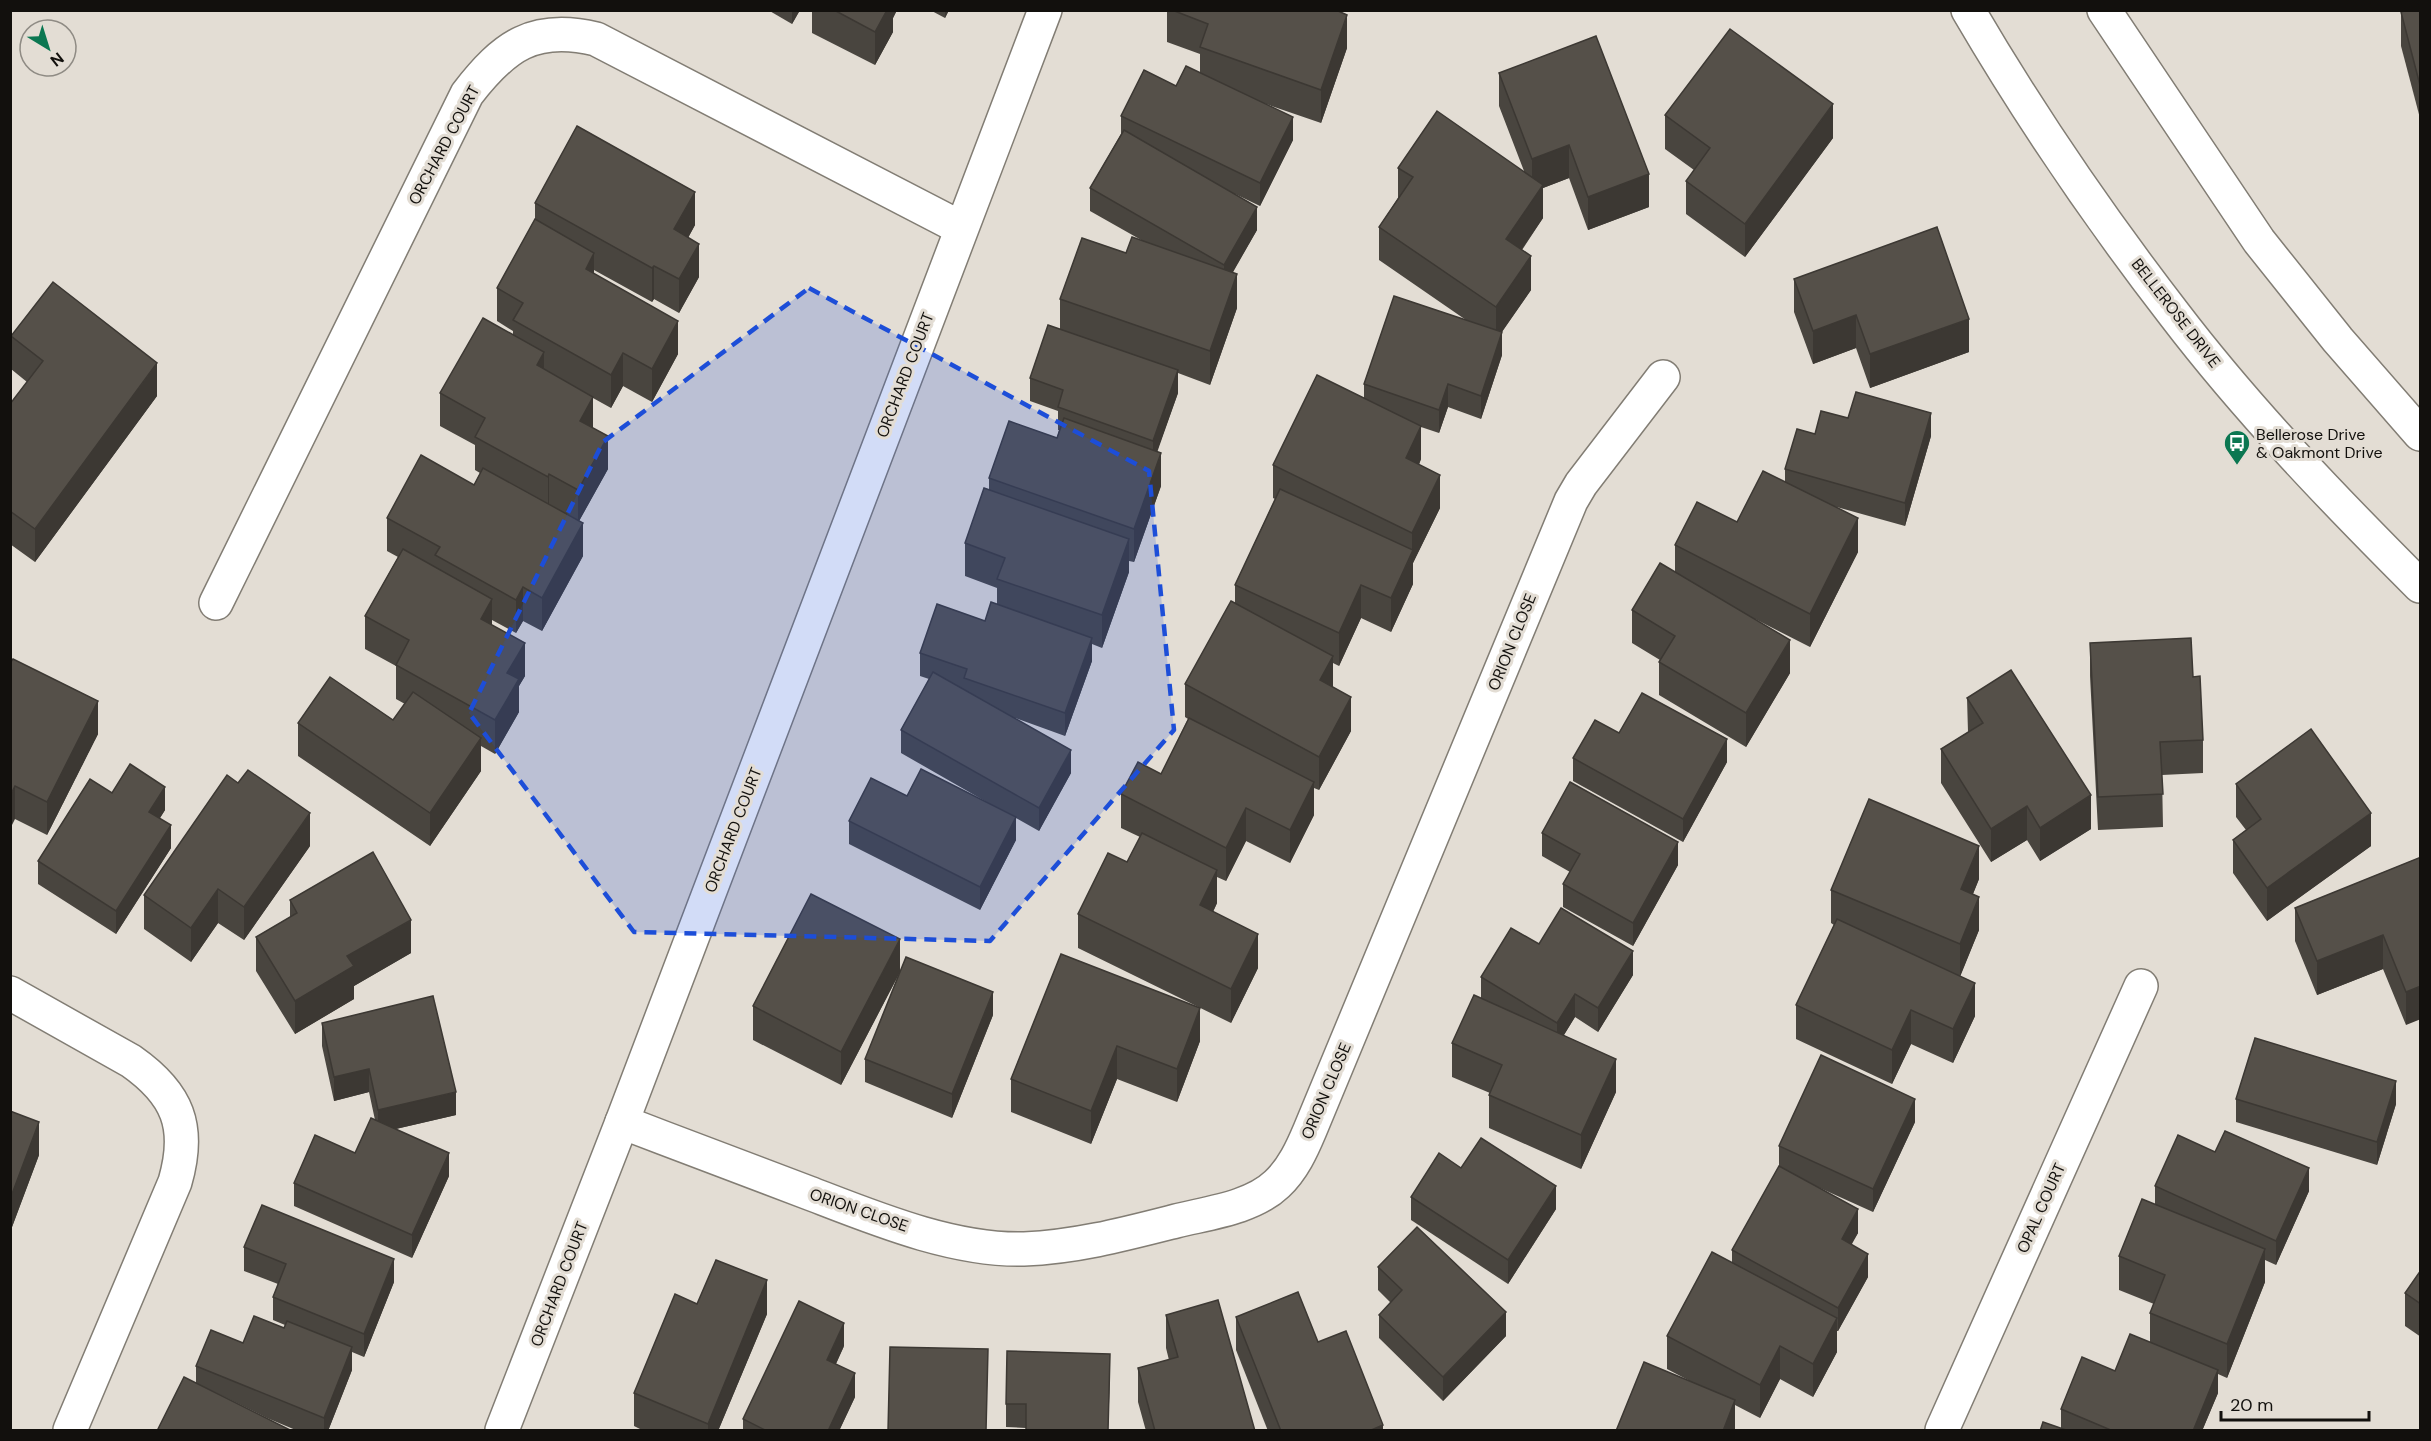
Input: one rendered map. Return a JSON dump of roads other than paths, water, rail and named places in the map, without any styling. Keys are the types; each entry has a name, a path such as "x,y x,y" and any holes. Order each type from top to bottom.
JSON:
{"street":[{"name":"ORCHARD COURT","path":"502,1431 1045,10"},
{"name":"BELLEROSE DRIVE","path":"1968,10 2006,75 2088,198 2175,315 2265,422 2360,525 2421,585"},
{"path":"2104,10 2259,241 2338,340 2421,434"},
{"name":"ORCHARD COURT","path":"216,603 467,94 502,54 525,42 550,33 573,33 596,39 961,228"},
{"name":"ORION CLOSE","path":"622,1122 868,1215 960,1242 994,1247 1022,1249 1087,1242 1220,1210 1263,1194 1277,1184 1298,1156 1310,1130 1571,501 1581,484 1663,377"},
{"name":"OPAL COURT","path":"1942,1431 2141,986"},
{"path":"10,993 148,1073 163,1090 176,1111 182,1131 182,1158 175,1182 70,1431"}],"place":[{"name":"Bellerose Drive & Oakmont Drive","path":"2237,466"}]}
